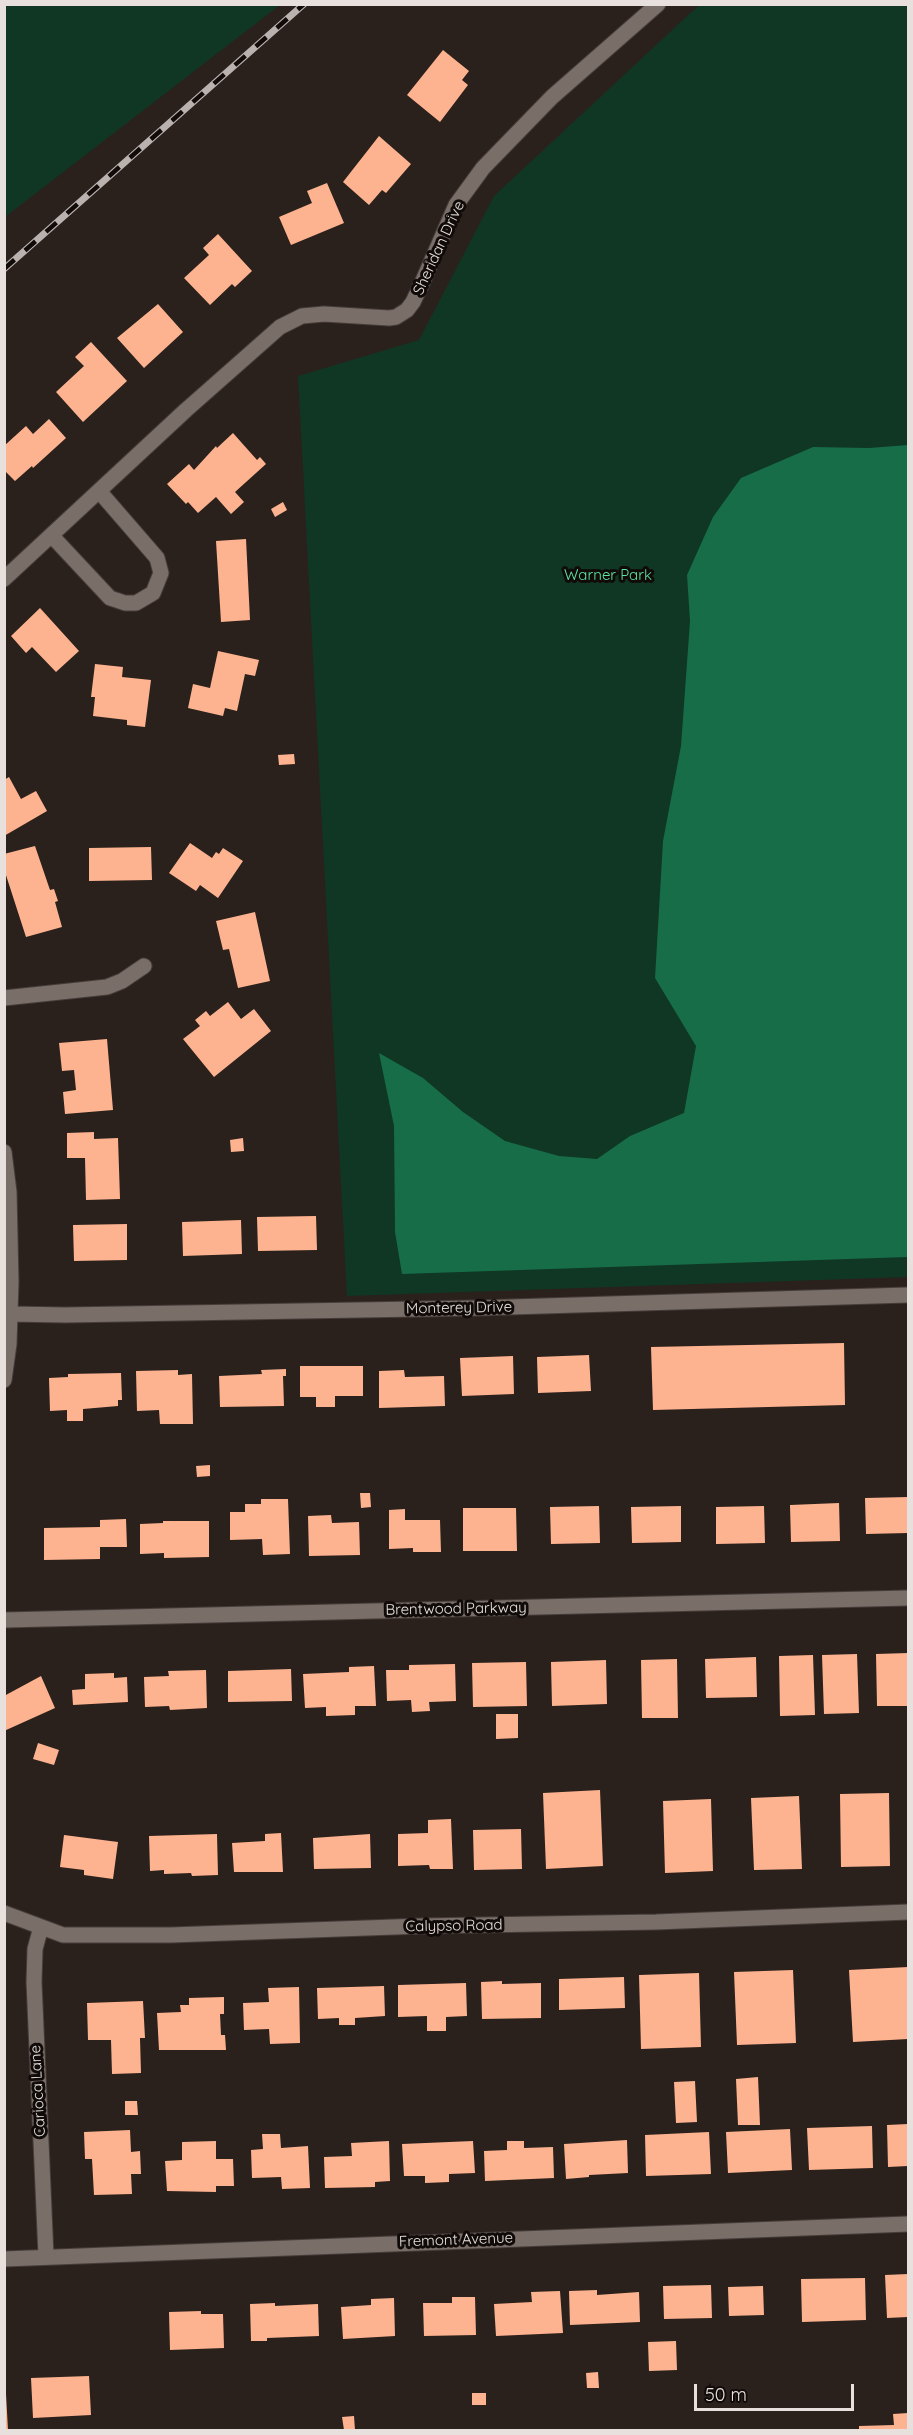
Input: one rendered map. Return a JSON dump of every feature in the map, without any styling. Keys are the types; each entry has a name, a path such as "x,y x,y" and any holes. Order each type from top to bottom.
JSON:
{"street":[{"name":"Sheridan Drive","path":"4,579 186,410 280,327 302,316 324,314 389,318 396,317 407,310 422,284 456,205 483,168 552,97 658,4"},
{"path":"52,536 110,598 125,603 136,603 153,593 161,573 157,558 137,531 99,491"},
{"path":"4,998 107,987 122,981 144,966"},
{"path":"4,1152 9,1192 10,1314 4,1380"},
{"name":"Monterey Drive","path":"10,1314 477,1308 909,1295"},
{"name":"Brentwood Parkway","path":"4,1620 909,1598"},
{"name":"Calypso Road","path":"4,1913 63,1935 171,1935 422,1926 656,1922 909,1912"},
{"name":"Carioca Lane","path":"41,1927 35,1949 33,1982 46,2256"},
{"name":"Fremont Avenue","path":"4,2259 909,2224"}],"green space":[{"path":"5,4 280,4 280,5 5,217"},
{"name":"Warner Park","path":"699,5 908,5 908,1277 347,1296 298,376 419,340 494,196"},
{"path":"908,445 908,1257 402,1274 395,1232 394,1126 379,1053 423,1078 463,1112 505,1141 559,1156 597,1159 630,1136 684,1113 696,1046 655,978 663,841 681,746 690,621 687,575 713,517 741,478 813,447 869,448"}],"building":[{"path":"443,50 469,71 462,80 468,85 440,122 407,95"},
{"path":"379,136 411,164 386,193 382,190 369,205 343,182"},
{"path":"327,183 344,223 291,245 279,217 312,203 307,191"},
{"path":"218,234 252,271 235,287 232,284 210,305 184,278 209,255 203,248"},
{"path":"158,304 183,332 144,368 117,338"},
{"path":"91,342 127,381 83,422 56,392 84,366 75,357"},
{"path":"49,419 66,438 15,481 4,470 4,446 26,426 33,434"},
{"path":"233,433 257,460 260,457 266,464 235,492 244,502 231,514 216,497 198,513 167,484 189,464 194,470 216,446 217,448"},
{"path":"283,502 287,510 275,517 271,509"},
{"path":"246,539 250,620 221,622 216,541"},
{"path":"40,608 79,651 56,672 32,647 26,653 11,636"},
{"path":"218,651 259,660 255,676 245,674 237,711 225,708 223,716 188,708 193,684 210,688"},
{"path":"95,664 123,667 122,677 151,680 145,727 127,725 127,720 93,716 95,697 91,697"},
{"path":"294,754 295,764 279,765 278,755"},
{"path":"9,777 21,799 36,791 47,811 4,836 4,780"},
{"path":"190,843 212,858 223,848 243,861 218,898 200,885 196,891 169,873"},
{"path":"35,846 50,890 54,889 58,901 55,902 62,927 26,937 4,869 4,854"},
{"path":"151,847 152,880 89,881 89,848"},
{"path":"255,912 270,981 238,988 229,949 223,950 216,921"},
{"path":"228,1002 241,1019 254,1009 271,1031 214,1077 183,1039 200,1026 195,1020 206,1011 210,1016"},
{"path":"107,1039 113,1110 65,1114 63,1092 76,1090 74,1070 62,1071 59,1043"},
{"path":"94,1132 94,1139 118,1138 120,1199 86,1200 85,1158 67,1158 67,1133"},
{"path":"243,1138 244,1151 231,1152 230,1140"},
{"path":"316,1216 317,1250 258,1251 257,1217"},
{"path":"241,1220 242,1254 183,1256 182,1222"},
{"path":"127,1224 127,1260 74,1261 73,1225"},
{"path":"844,1343 845,1405 653,1410 651,1347"},
{"path":"589,1355 591,1391 538,1393 537,1357"},
{"path":"513,1356 514,1394 462,1396 460,1358"},
{"path":"300,1366 363,1366 363,1396 335,1396 335,1407 316,1407 316,1397 300,1397"},
{"path":"286,1369 286,1376 283,1376 284,1406 220,1407 219,1376 262,1374 261,1370"},
{"path":"178,1370 178,1375 192,1374 193,1424 160,1424 159,1410 137,1411 136,1371"},
{"path":"404,1370 405,1377 444,1376 445,1406 379,1408 379,1371"},
{"path":"121,1373 122,1400 118,1400 118,1406 83,1409 83,1421 67,1421 67,1410 50,1411 49,1378 68,1377 68,1374"},
{"path":"210,1465 210,1476 197,1477 196,1466"},
{"path":"360,1493 370,1493 371,1507 361,1508"},
{"path":"908,1497 908,1533 866,1534 865,1498"},
{"path":"261,1499 288,1499 290,1554 263,1555 262,1539 230,1540 230,1512 245,1512 245,1504 261,1504"},
{"path":"839,1503 840,1541 791,1542 790,1505"},
{"path":"599,1506 600,1543 551,1544 550,1507"},
{"path":"681,1506 681,1542 632,1543 631,1507"},
{"path":"764,1506 765,1543 716,1544 716,1507"},
{"path":"463,1508 516,1508 517,1551 463,1551"},
{"path":"405,1509 405,1520 440,1520 441,1552 413,1552 413,1548 389,1549 389,1510"},
{"path":"331,1515 332,1523 359,1522 360,1555 309,1556 308,1516"},
{"path":"126,1519 127,1547 100,1547 100,1559 44,1560 44,1528 100,1527 100,1520"},
{"path":"163,1521 209,1521 209,1557 164,1558 164,1553 140,1554 140,1524 163,1523"},
{"path":"908,1653 908,1706 877,1706 876,1654"},
{"path":"857,1654 859,1713 824,1714 822,1655"},
{"path":"813,1655 815,1715 780,1716 779,1656"},
{"path":"756,1657 757,1697 706,1698 705,1659"},
{"path":"677,1659 678,1718 642,1718 641,1660"},
{"path":"606,1660 607,1704 552,1706 551,1662"},
{"path":"526,1662 527,1706 473,1707 472,1663"},
{"path":"455,1664 456,1701 429,1702 430,1711 412,1712 411,1700 387,1701 386,1670 409,1670 409,1665"},
{"path":"374,1666 376,1706 355,1706 355,1715 326,1716 326,1707 305,1708 303,1674 349,1672 349,1667"},
{"path":"291,1669 292,1701 228,1702 228,1671"},
{"path":"206,1670 207,1708 170,1710 169,1706 145,1707 144,1677 169,1676 168,1671"},
{"path":"114,1673 114,1678 127,1677 128,1702 73,1705 72,1690 85,1689 85,1674"},
{"path":"41,1676 55,1708 4,1731 4,1696"},
{"path":"496,1714 518,1714 518,1738 496,1739"},
{"path":"38,1743 59,1750 54,1765 33,1759"},
{"path":"600,1790 603,1866 546,1869 543,1793"},
{"path":"889,1793 890,1866 841,1867 840,1794"},
{"path":"799,1796 802,1869 754,1870 751,1798"},
{"path":"711,1799 713,1871 665,1873 663,1801"},
{"path":"451,1819 453,1869 430,1869 429,1865 398,1866 398,1834 428,1833 428,1820"},
{"path":"521,1829 522,1869 474,1870 473,1830"},
{"path":"281,1833 283,1872 234,1872 232,1843 265,1841 265,1834"},
{"path":"217,1834 218,1875 192,1876 191,1873 164,1874 164,1870 150,1871 149,1836"},
{"path":"370,1834 371,1868 314,1869 313,1838"},
{"path":"64,1835 118,1842 113,1879 84,1875 84,1870 60,1867"},
{"path":"908,1967 908,2039 853,2042 849,1970"},
{"path":"793,1970 796,2043 737,2045 734,1972"},
{"path":"699,1973 701,2047 641,2049 639,1975"},
{"path":"624,1977 625,2008 559,2010 559,1979"},
{"path":"502,1981 502,1984 541,1983 541,2018 482,2019 481,1982"},
{"path":"466,1983 467,2016 446,2017 446,2031 427,2031 427,2016 398,2017 398,1985"},
{"path":"384,1986 385,2016 355,2018 355,2025 339,2025 339,2018 318,2019 317,1988"},
{"path":"299,1987 300,2043 270,2044 269,2029 244,2030 243,2003 269,2002 268,1988"},
{"path":"224,1997 224,2014 220,2014 221,2035 225,2035 226,2050 159,2050 157,2013 181,2012 180,2005 189,2005 189,1998"},
{"path":"143,2001 145,2038 140,2038 141,2073 112,2074 111,2040 88,2040 87,2003"},
{"path":"758,2077 760,2125 738,2125 736,2079"},
{"path":"695,2081 697,2122 676,2123 674,2082"},
{"path":"125,2101 137,2101 138,2115 125,2115"},
{"path":"908,2124 908,2166 888,2167 887,2125"},
{"path":"872,2126 873,2168 809,2170 807,2128"},
{"path":"790,2129 792,2170 728,2173 726,2132"},
{"path":"130,2130 131,2152 140,2151 141,2174 131,2174 132,2194 94,2195 92,2159 85,2159 84,2132"},
{"path":"709,2132 711,2174 646,2176 645,2135"},
{"path":"262,2134 280,2134 281,2148 308,2146 310,2188 282,2189 281,2177 252,2178 251,2150 263,2149"},
{"path":"627,2140 628,2173 566,2179 564,2144"},
{"path":"216,2141 216,2159 233,2159 234,2186 216,2186 216,2192 167,2191 165,2161 182,2160 182,2142"},
{"path":"389,2141 390,2181 375,2182 375,2187 325,2188 324,2157 352,2156 351,2143"},
{"path":"473,2141 475,2173 449,2174 449,2182 425,2183 425,2176 404,2176 402,2144"},
{"path":"507,2141 524,2141 524,2148 553,2147 554,2178 485,2181 484,2151 507,2150"},
{"path":"908,2274 908,2317 887,2318 885,2275"},
{"path":"865,2278 866,2320 802,2322 801,2279"},
{"path":"711,2285 712,2318 664,2319 663,2286"},
{"path":"763,2286 764,2315 729,2316 728,2287"},
{"path":"597,2290 597,2295 639,2292 640,2322 570,2325 569,2291"},
{"path":"560,2291 563,2333 496,2336 494,2304 532,2302 531,2292"},
{"path":"452,2297 475,2297 476,2335 424,2336 423,2303 452,2303"},
{"path":"394,2298 395,2336 343,2339 341,2307 371,2305 371,2299"},
{"path":"275,2303 275,2306 318,2304 319,2336 267,2338 267,2341 251,2341 250,2304"},
{"path":"201,2311 201,2314 223,2314 224,2348 170,2350 169,2312"},
{"path":"676,2341 677,2370 649,2371 648,2342"},
{"path":"598,2372 599,2388 587,2388 586,2373"},
{"path":"89,2376 91,2415 33,2418 31,2378"},
{"path":"472,2393 486,2393 486,2405 472,2405"},
{"path":"4,2394 6,2394 8,2430 4,2430"},
{"path":"908,2413 908,2430 859,2430 859,2426 894,2425 893,2414"},
{"path":"354,2416 355,2430 344,2430 342,2417"}],"railway":[{"path":"4,269 304,4"}]}
